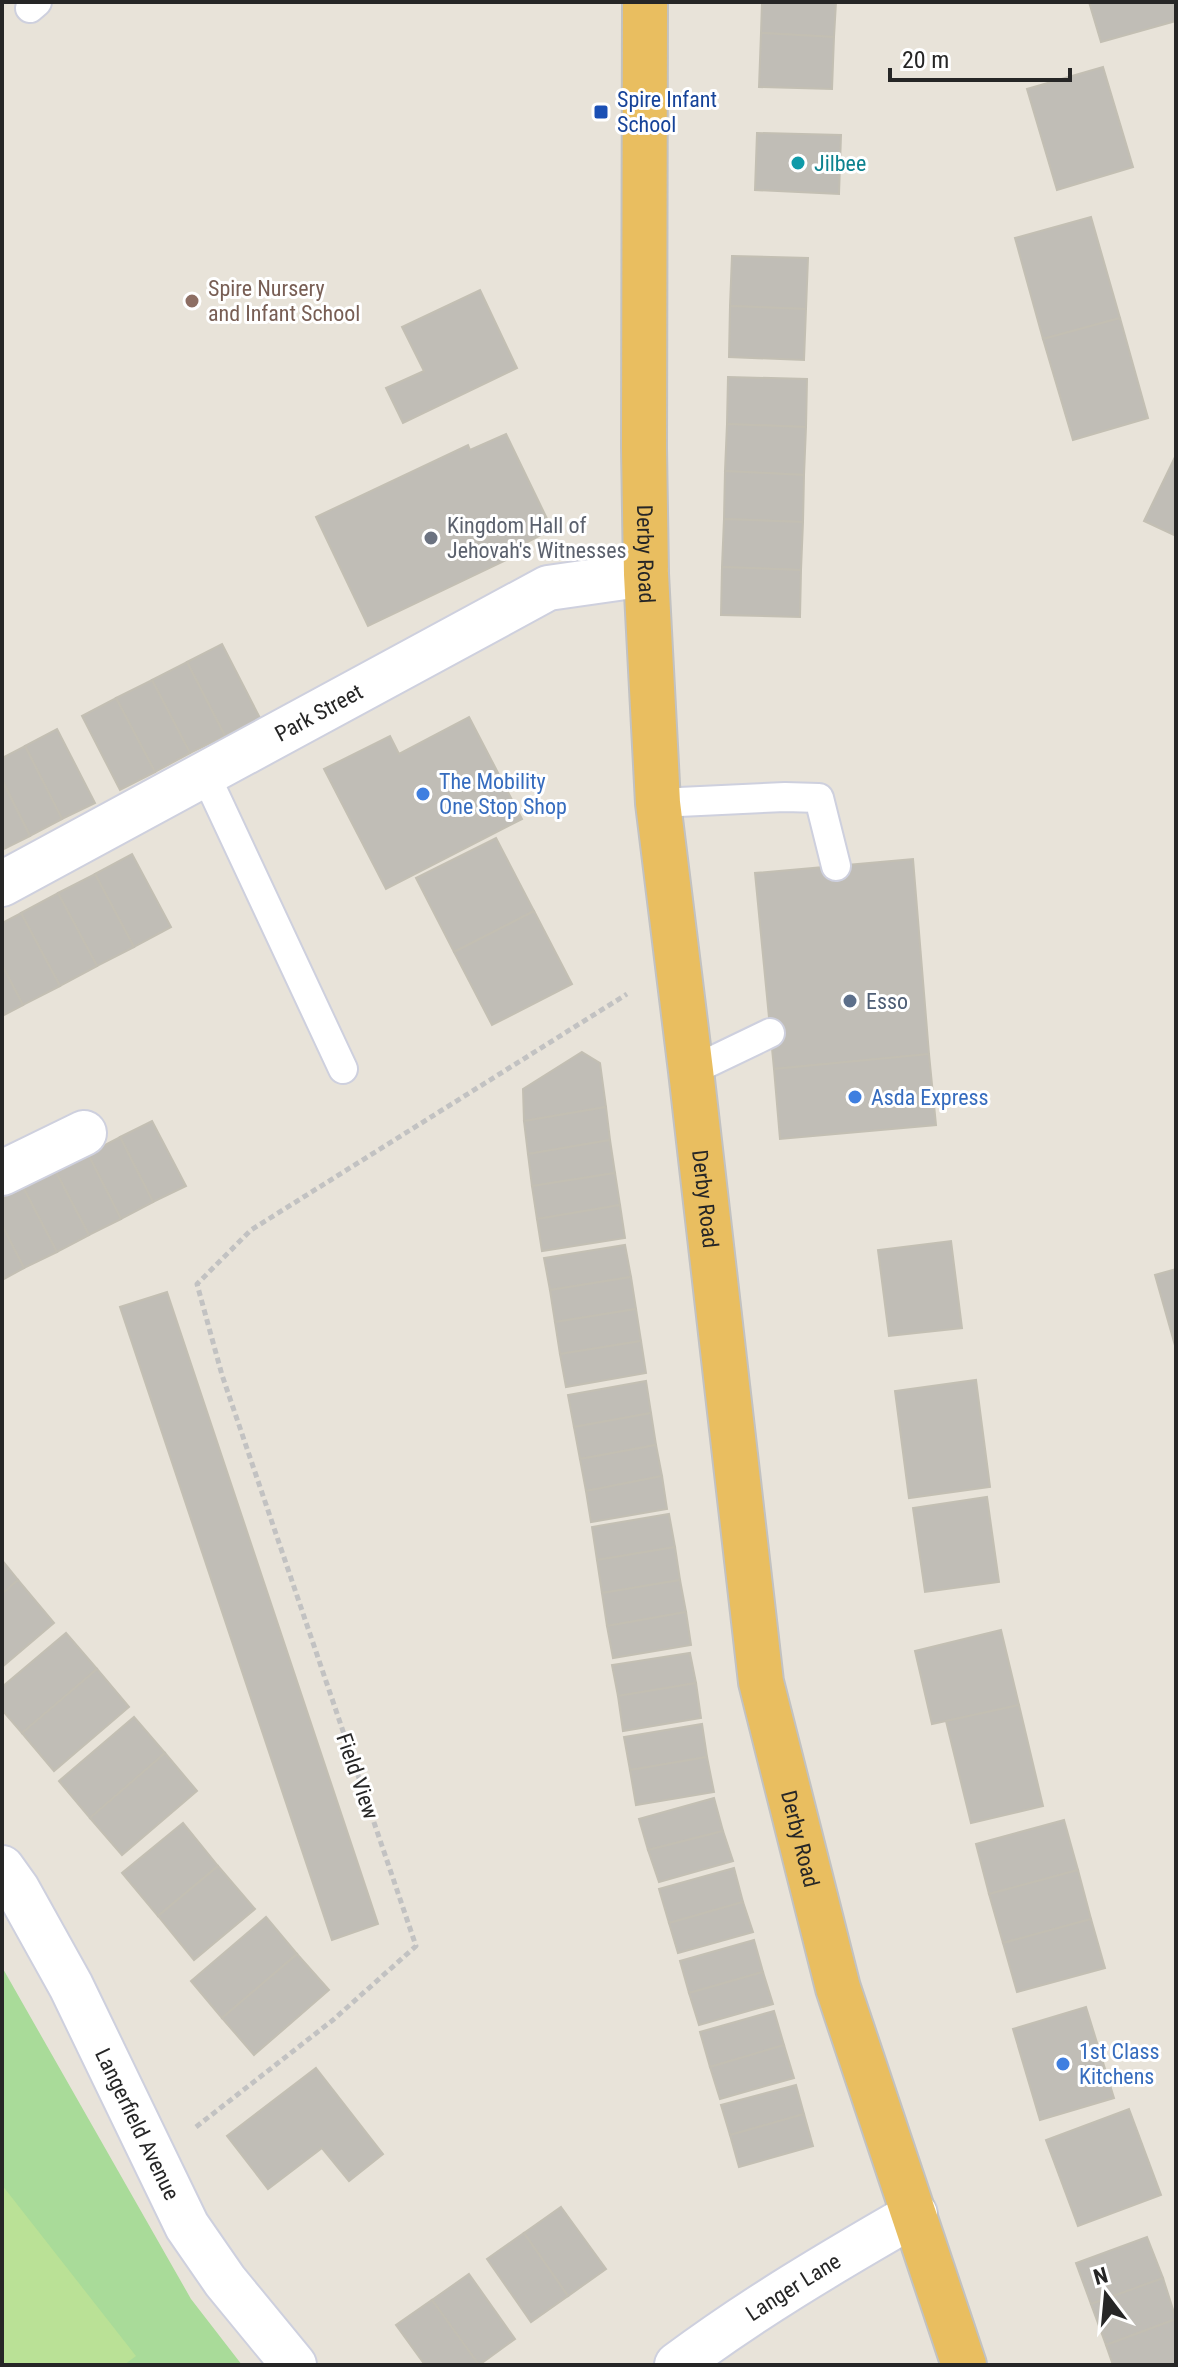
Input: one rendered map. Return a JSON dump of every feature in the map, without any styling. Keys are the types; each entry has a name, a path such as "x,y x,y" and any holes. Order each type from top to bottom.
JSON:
{"highway":[{"name":"Derby Road","path":"645,2 646,574 658,803 761,1682 838,1988 964,2365"}],"street":[{"name":"Park Street","path":"2,884 548,588 646,574"},
{"path":"2,1173 84,1133"},
{"name":"Langerfield Avenue","path":"2,1868 71,1986 187,2226 225,2281 294,2365"},
{"name":"Langer Lane","path":"677,2365 728,2327 915,2214"}],"lane":[{"path":"205,774 343,1069"},
{"path":"658,803 819,798 836,866"},
{"path":"691,1071 770,1033"}],"path":[{"name":"Field View","path":"155,2160 333,2020 416,1946 222,1375 197,1284 251,1230 677,962"}],"green space":[{"path":"2,1967 191,2299 242,2365 2,2365"},
{"path":"2,2185 136,2356 124,2365 2,2365"}],"building":[{"path":"762,2 836,2 834,37 761,33"},
{"path":"1089,2 1176,2 1176,21 1101,42"},
{"path":"761,33 834,37 832,89 759,87"},
{"path":"1103,67 1133,167 1057,190 1027,89"},
{"name":"Jilbee","path":"757,133 841,135 839,194 755,190"},
{"path":"1091,217 1120,318 1043,339 1015,238"},
{"path":"732,256 808,258 806,309 730,306"},
{"path":"480,290 517,368 403,423 386,388 424,371 402,327"},
{"path":"730,306 806,309 804,360 729,357"},
{"path":"1120,318 1148,418 1073,440 1043,339"},
{"path":"728,377 807,379 806,427 727,424"},
{"path":"727,424 806,427 804,475 725,471"},
{"name":"Kingdom Hall of Jehovah's Witnesses","path":"506,434 552,529 518,547 521,553 368,626 316,517 468,445 470,450"},
{"path":"1176,455 1176,536 1144,521"},
{"path":"725,471 804,475 803,522 724,519"},
{"path":"724,519 803,522 801,570 722,567"},
{"path":"722,567 801,570 800,617 721,615"},
{"path":"222,644 260,718 225,736 187,662"},
{"path":"187,662 225,736 190,753 152,680"},
{"path":"152,680 190,753 155,772 116,698"},
{"path":"116,698 155,772 120,790 82,716"},
{"name":"The Mobility One Stop Shop","path":"469,717 522,819 386,889 324,769 390,736 399,754"},
{"path":"57,729 95,803 62,819 25,746"},
{"path":"25,746 62,819 30,836 2,780 2,758"},
{"path":"2,780 30,836 2,850"},
{"path":"496,838 534,911 454,952 416,878"},
{"path":"132,854 171,927 134,947 95,874"},
{"path":"913,859 929,1054 774,1069 755,873"},
{"path":"95,874 134,947 97,966 58,893"},
{"path":"58,893 97,966 60,986 21,913"},
{"path":"534,911 572,984 492,1025 454,952"},
{"path":"21,913 60,986 23,1005 2,965 2,923"},
{"path":"2,965 23,1005 2,1016"},
{"path":"582,1052 600,1063 606,1107 524,1121 523,1089"},
{"name":"Asda Express","path":"929,1054 936,1125 780,1139 774,1069"},
{"path":"606,1107 610,1140 528,1154 524,1121"},
{"path":"152,1121 186,1186 153,1202 120,1137"},
{"path":"120,1137 153,1202 121,1219 88,1154"},
{"path":"610,1140 615,1173 532,1186 528,1154"},
{"path":"88,1154 121,1219 89,1235 55,1170"},
{"path":"55,1170 89,1235 57,1252 23,1187"},
{"path":"615,1173 620,1205 537,1219 532,1186"},
{"path":"23,1187 57,1252 24,1268 2,1225 2,1198"},
{"path":"620,1205 625,1238 542,1251 537,1219"},
{"path":"2,1225 24,1268 2,1280"},
{"path":"951,1241 962,1328 889,1336 878,1250"},
{"path":"625,1245 631,1277 550,1290 544,1258"},
{"path":"1176,1269 1176,1349 1155,1275"},
{"path":"631,1277 636,1309 555,1322 550,1290"},
{"path":"167,1292 378,1924 332,1940 120,1307"},
{"path":"636,1309 641,1341 560,1354 555,1322"},
{"path":"641,1341 646,1373 566,1387 560,1354"},
{"path":"976,1380 990,1487 909,1498 895,1391"},
{"path":"646,1381 651,1413 574,1427 568,1395"},
{"path":"651,1413 656,1445 580,1459 574,1427"},
{"path":"656,1445 662,1476 586,1491 580,1459"},
{"path":"662,1476 667,1509 591,1522 586,1491"},
{"path":"987,1497 999,1582 925,1592 913,1508"},
{"path":"669,1514 675,1547 597,1560 592,1527"},
{"path":"675,1547 680,1580 602,1593 597,1560"},
{"path":"2,1560 18,1580 2,1594"},
{"path":"18,1580 54,1623 2,1667 2,1594"},
{"path":"680,1580 686,1612 607,1626 602,1593"},
{"path":"686,1612 691,1645 613,1658 607,1626"},
{"path":"1001,1630 1019,1705 932,1724 915,1651"},
{"path":"66,1633 97,1669 22,1733 2,1710 2,1687"},
{"path":"690,1653 696,1683 618,1696 612,1665"},
{"path":"97,1669 129,1707 54,1771 22,1733"},
{"path":"696,1683 701,1718 623,1731 618,1696"},
{"path":"1019,1705 1043,1806 971,1823 946,1721"},
{"path":"134,1717 165,1753 90,1818 59,1781"},
{"path":"702,1724 707,1757 630,1770 624,1737"},
{"path":"165,1753 197,1791 122,1855 90,1818"},
{"path":"707,1757 714,1792 636,1805 630,1770"},
{"path":"714,1798 723,1831 648,1850 639,1819"},
{"path":"1064,1820 1078,1870 989,1894 976,1844"},
{"path":"183,1823 218,1866 158,1916 122,1873"},
{"path":"723,1831 733,1861 659,1882 648,1850"},
{"path":"218,1866 255,1909 194,1960 158,1916"},
{"path":"734,1868 743,1902 669,1923 659,1889"},
{"path":"1078,1870 1091,1919 1003,1943 989,1894"},
{"path":"743,1902 753,1932 678,1953 669,1923"},
{"path":"266,1917 297,1954 222,2018 191,1981"},
{"path":"1091,1919 1105,1968 1017,1992 1003,1943"},
{"path":"754,1940 763,1972 689,1993 680,1961"},
{"path":"297,1954 329,1990 254,2055 222,2018"},
{"path":"763,1972 773,2004 699,2025 689,1993"},
{"name":"1st Class Kitchens","path":"1086,2007 1114,2098 1040,2120 1013,2029"},
{"path":"774,2011 784,2045 710,2067 700,2032"},
{"path":"784,2045 794,2078 720,2099 710,2067"},
{"path":"316,2068 383,2154 349,2181 322,2148 268,2189 227,2136"},
{"path":"796,2085 804,2114 730,2135 721,2105"},
{"path":"1129,2109 1161,2195 1078,2226 1046,2140"},
{"path":"804,2114 813,2146 739,2167 730,2135"},
{"path":"561,2207 606,2269 568,2296 524,2233"},
{"path":"524,2233 568,2296 531,2322 487,2259"},
{"path":"1147,2237 1163,2278 1091,2304 1076,2263"},
{"path":"469,2274 515,2339 479,2365 432,2300"},
{"path":"1163,2278 1176,2319 1106,2345 1091,2304"},
{"path":"432,2300 479,2365 425,2365 396,2325"},
{"path":"1176,2319 1176,2365 1113,2365 1106,2345"}],"place":[{"name":"Spire Infant School","path":"601,112"},
{"name":"Jilbee","path":"798,163"},
{"name":"Spire Nursery and Infant School","path":"192,301"},
{"name":"Kingdom Hall of Jehovah's Witnesses","path":"431,538"},
{"name":"The Mobility One Stop Shop","path":"423,794"},
{"name":"Esso","path":"850,1001"},
{"name":"Asda Express","path":"855,1097"},
{"name":"1st Class Kitchens","path":"1063,2064"}]}
